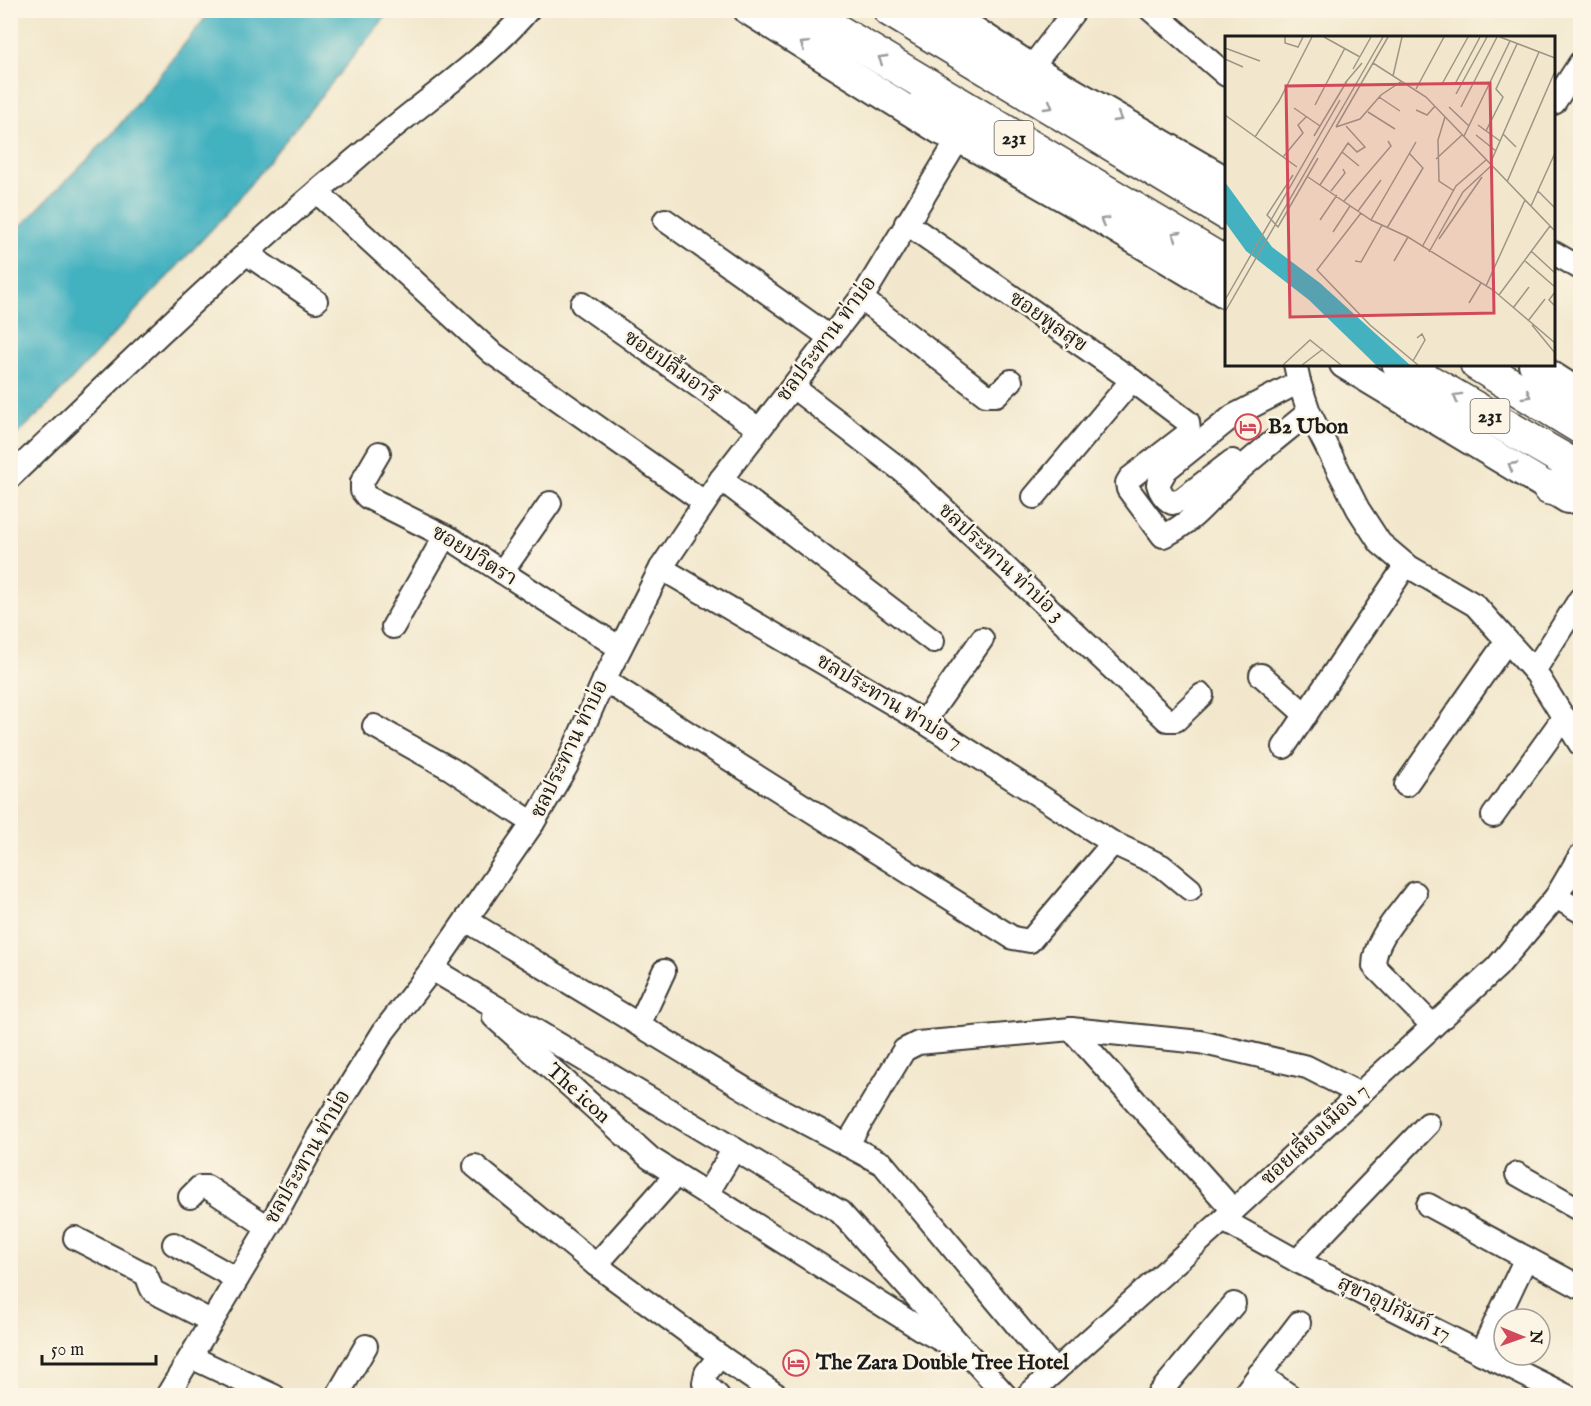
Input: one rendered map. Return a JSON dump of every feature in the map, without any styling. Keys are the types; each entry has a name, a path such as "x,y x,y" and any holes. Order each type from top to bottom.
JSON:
{"highway":[{"name":"231","path":"802,10 1225,263"},
{"name":"231","path":"890,10 1225,212"},
{"path":"945,44 973,48 1020,70 1031,68"},
{"path":"920,82 959,138"},
{"name":"231","path":"1402,366 1581,468"},
{"name":"231","path":"1480,366 1581,427"}],"main road":[{"path":"748,10 940,130 959,138 1067,199 1225,293"},
{"path":"942,10 1031,68 1225,181"},
{"path":"1347,366 1565,491 1581,507"},
{"path":"1536,366 1581,394"}],"street":[{"path":"10,477 246,253 395,126 446,87 509,33 528,10"},
{"path":"1031,68 1075,10"},
{"path":"1151,10 1225,73"},
{"path":"1555,102 1581,63"},
{"name":"ชลประทาน ท่าบ่อ","path":"167,1395 268,1227 319,1135 384,1031 432,969 533,823 566,767 604,680 661,568 721,479 861,298 959,138"},
{"path":"317,192 491,352 704,502"},
{"path":"664,220 831,338"},
{"name":"ซอยพูลสุข","path":"906,223 1132,380 1188,422 1189,431 1186,435 1130,478 1127,483 1128,489 1163,536 1200,511 1237,472 1302,390"},
{"path":"246,253 316,301"},
{"path":"1555,254 1581,268"},
{"path":"861,298 986,394 996,395 1011,381"},
{"name":"ซอยปลื้มอารี","path":"582,304 759,429"},
{"path":"1034,497 1132,380"},
{"name":"ชลประทาน ท่าบ่อ 3","path":"792,387 909,476 1167,720 1176,720 1202,695"},
{"path":"1302,390 1191,494 1172,502 1164,498 1158,484 1166,470 1233,416 1302,390"},
{"path":"1302,390 1358,509 1380,543 1406,565 1475,604 1506,642 1534,671 1581,744"},
{"name":"ซอยปวิตรา","path":"379,453 362,482 362,491 367,497 444,536 620,648"},
{"path":"721,479 933,641"},
{"path":"502,572 550,503"},
{"path":"393,627 444,536"},
{"path":"1284,747 1406,565"},
{"name":"ชลประทาน ท่าบ่อ 7","path":"661,568 924,722 1113,843 1162,866 1190,889"},
{"path":"1534,671 1581,599"},
{"path":"924,722 982,639"},
{"path":"1406,785 1506,642"},
{"path":"1261,675 1306,715"},
{"path":"604,680 1012,938 1030,941 1113,843"},
{"path":"1493,816 1564,717"},
{"path":"374,726 450,770 533,823"},
{"name":"ซอยเลี่ยงเมือง 7","path":"1028,1395 1228,1215 1497,967 1556,897 1581,856"},
{"path":"1415,893 1379,943 1374,954 1374,966 1433,1026"},
{"path":"1556,897 1581,911"},
{"path":"466,920 768,1103 883,1164 1055,1371"},
{"name":"The icon","path":"432,969 840,1212 1005,1395"},
{"path":"639,1025 664,971"},
{"name":"The icon","path":"457,984 650,1158 919,1328 969,1354"},
{"path":"847,1145 904,1050 918,1043 1071,1029 1200,1042 1307,1067 1360,1094"},
{"name":"สุขาอุปกัมภ์ 17","path":"1071,1029 1228,1215 1297,1261 1567,1395"},
{"path":"1297,1261 1428,1124"},
{"path":"707,1194 734,1149"},
{"path":"475,1166 596,1265 720,1356 778,1395"},
{"path":"1517,1174 1581,1210"},
{"path":"596,1265 676,1175"},
{"path":"190,1197 200,1187 207,1187 268,1227"},
{"path":"1428,1205 1581,1287"},
{"path":"75,1238 145,1274 154,1292 212,1321"},
{"path":"174,1244 237,1279"},
{"path":"1481,1353 1526,1258"},
{"path":"1157,1395 1234,1304"},
{"path":"1243,1395 1299,1323"},
{"path":"338,1395 366,1346"},
{"path":"718,1395 704,1383 706,1373 720,1356"},
{"path":"191,1357 274,1395"},
{"path":"1259,1374 1290,1395"}],"water":[{"path":"211,11 390,11 226,214 44,409 11,440 11,236 113,133"}],"place":[{"name":"B2 Ubon","path":"1248,427"},
{"name":"The Zara Double Tree Hotel","path":"796,1363"}]}
